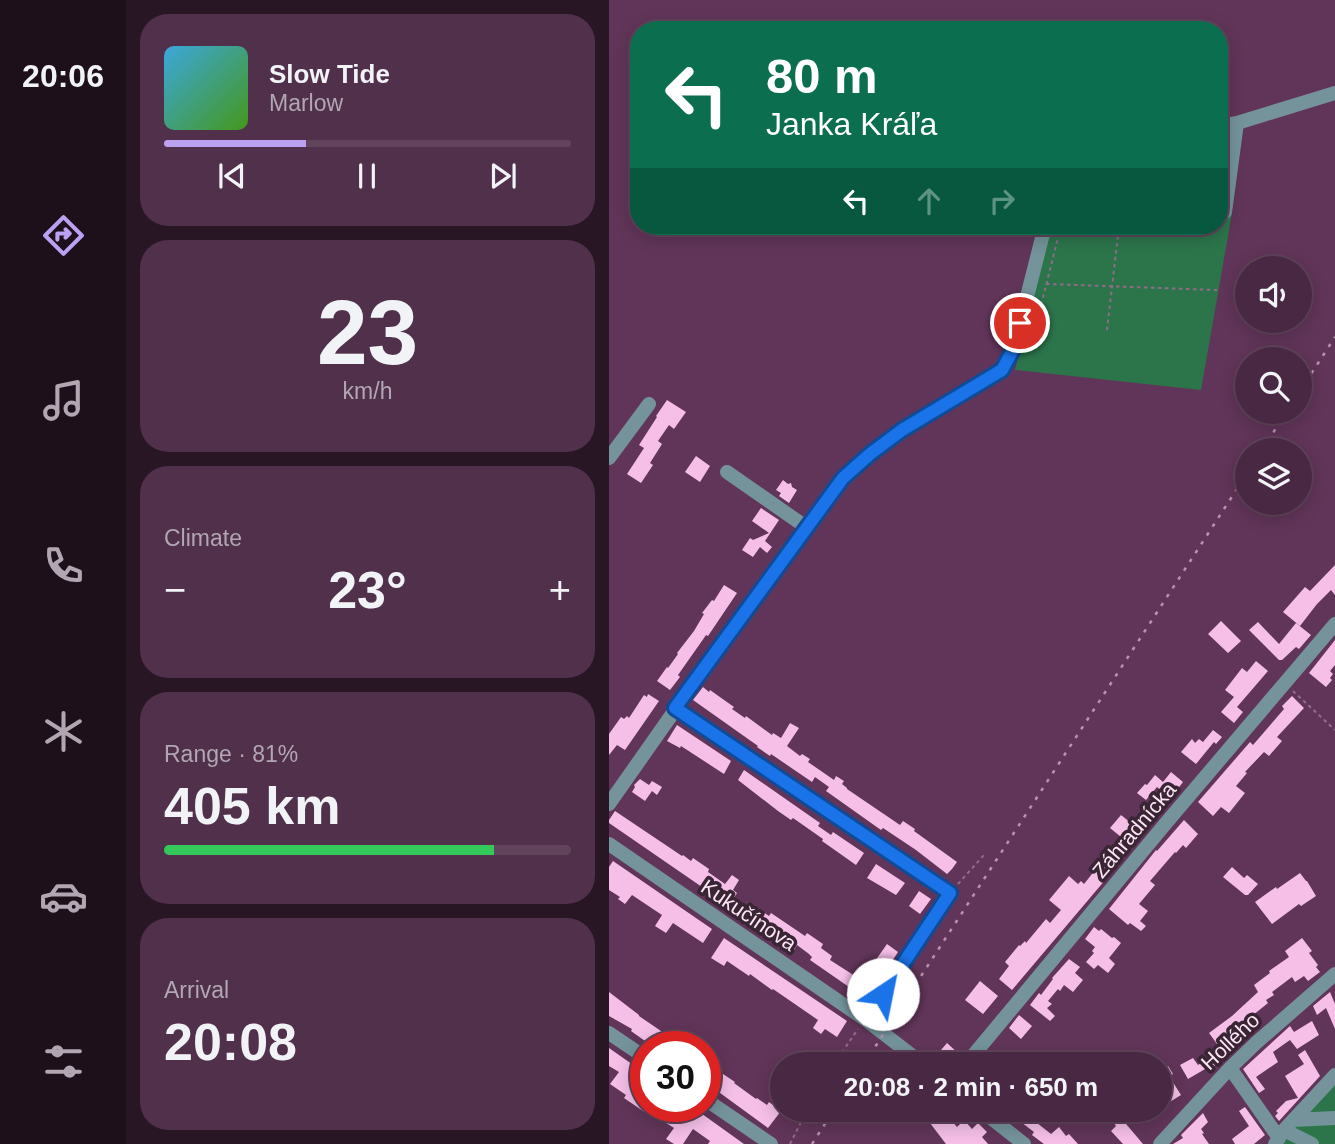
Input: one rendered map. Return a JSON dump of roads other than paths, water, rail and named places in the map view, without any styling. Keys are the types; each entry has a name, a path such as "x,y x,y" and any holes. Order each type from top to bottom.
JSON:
{"street":[{"path":"1228,125 1335,93"},
{"path":"1228,190 1237,124"},
{"path":"609,804 675,708 843,478 902,430 1002,370 1014,348 1043,235"},
{"path":"609,458 649,404"},
{"path":"727,472 806,527"},
{"name":"Záhradnícka","path":"976,1052 1335,624"},
{"path":"675,708 950,893 866,1020"},
{"name":"Kukučínova","path":"609,844 866,1020 908,1052"},
{"name":"Hollého","path":"1160,1144 1230,1068 1335,974"},
{"path":"609,1033 630,1047"},
{"path":"1230,1068 1280,1137 1312,1144"},
{"path":"1280,1137 1335,1075"},
{"path":"721,1110 771,1144"},
{"path":"1280,1137 1335,1118"},
{"path":"996,1122 1024,1144"}],"railway":[{"path":"1312,372 1335,337"},
{"path":"1270,438 1279,424"},
{"path":"872,1052 1235,492"},
{"path":"812,1144 826,1122"}]}
